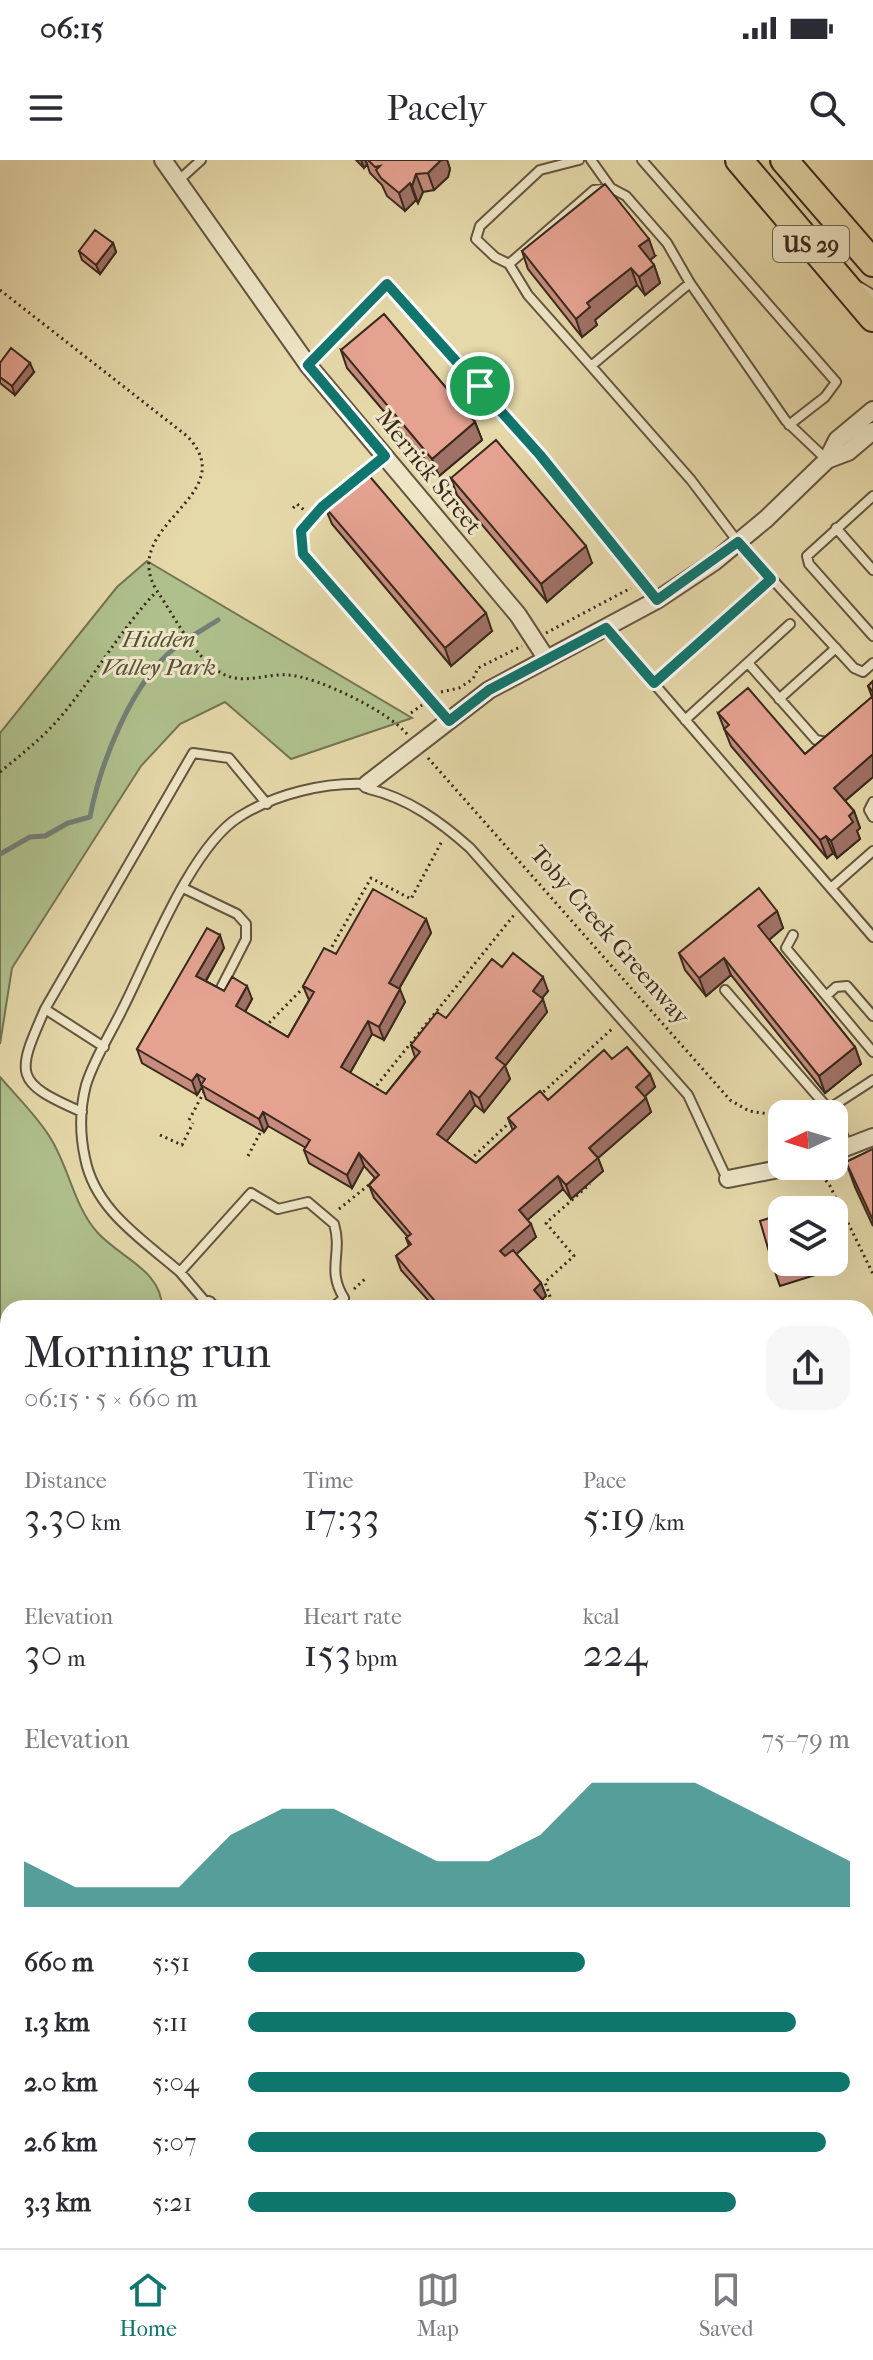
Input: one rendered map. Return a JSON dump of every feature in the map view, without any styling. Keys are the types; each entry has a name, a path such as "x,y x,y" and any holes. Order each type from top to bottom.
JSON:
{"main road":[{"name":"US 29","path":"739,160 873,318"},
{"name":"US 29","path":"784,160 873,263"}],"street":[{"name":"Merrick Street","path":"163,160 308,365 518,615 546,658"},
{"path":"367,784 489,690 657,600 738,542 827,460 837,440 873,410"},
{"path":"827,460 848,452 873,431"},
{"path":"848,1146 873,1137"},
{"path":"728,1179 768,1171"}],"lane":[{"path":"178,181 201,160"},
{"path":"579,160 540,170 480,226 476,239 495,257 509,264 528,295 691,480 738,542 771,579 859,672 873,663"},
{"path":"591,160 611,188 626,196 667,243 690,283 789,425 827,460"},
{"path":"642,160 836,382 825,397 789,425"},
{"path":"509,264 594,190 611,188"},
{"path":"832,269 873,295"},
{"path":"591,366 690,283"},
{"path":"308,365 387,284 540,455 657,600"},
{"path":"385,456 322,507 301,531 303,554 449,721"},
{"path":"872,498 808,553 808,562 873,636"},
{"path":"836,528 873,570"},
{"path":"654,683 771,579"},
{"path":"685,720 790,624"},
{"path":"606,628 873,937"},
{"path":"779,699 836,648"},
{"path":"748,663 820,743 827,742 838,732"},
{"path":"82,1112 34,1090 25,1073 24,1056 45,1009 193,753 229,758 267,804"},
{"path":"202,1300 180,1272 101,1200 85,1157 82,1112 87,1082 183,888 216,836 238,817 267,804 331,784 367,784 369,789 396,797 446,826 470,848 688,1095 728,1179"},
{"path":"873,802 869,810 873,817"},
{"path":"831,888 873,851"},
{"path":"183,888 237,914 246,924 246,939 221,988"},
{"path":"793,935 786,948 873,1052"},
{"path":"826,996 836,987 847,986 873,1016"},
{"path":"725,990 821,1100"},
{"path":"45,1009 104,1047"},
{"path":"848,1100 873,1080"},
{"path":"180,1272 251,1193 278,1209 308,1202 334,1224 338,1250 333,1273 344,1298 342,1300"}],"path":[{"path":"0,290 193,442 202,462 194,493 150,548 148,570 157,591 209,663 234,678 285,674 304,679 387,716 406,732"},
{"path":"542,635 641,581"},
{"path":"0,772 35,746 64,713 136,613 157,591"},
{"path":"411,713 446,690 459,688 473,679 478,668 526,643"},
{"name":"Toby Creek Greenway","path":"424,754 730,1100 749,1111 768,1114"},
{"path":"328,953 371,878 411,899 442,841"},
{"path":"373,1090 514,915"},
{"path":"265,1027 314,977"},
{"path":"536,1099 613,1028"},
{"path":"160,1135 182,1145 205,1091"},
{"path":"470,1160 514,1119"},
{"path":"248,1156 260,1133"},
{"path":"339,1209 375,1179"},
{"path":"826,1180 873,1274"},
{"path":"551,1300 545,1282 574,1256 546,1223 590,1184"},
{"path":"344,1298 366,1278"}],"green space":[{"name":"Hidden Valley Park","path":"147,561 412,718 291,759 225,702 180,724 141,766 12,968 0,1044 0,733 117,587"},
{"path":"0,1077 51,1139 89,1222 106,1241 147,1274 161,1300 0,1300"}],"building":[{"path":"368,160 441,160 428,173 416,174 412,186 410,183 399,193 381,178 376,170 380,166 375,167"},
{"path":"605,184 649,239 639,246 654,265 639,277 631,268 587,303 590,307 576,319 522,251"},
{"path":"95,230 113,243 96,265 79,251"},
{"path":"384,314 475,422 432,459 341,350"},
{"path":"11,348 30,363 12,386 0,377 0,363"},
{"path":"496,440 586,546 541,584 451,478"},
{"path":"366,472 486,613 445,648 325,507"},
{"path":"748,688 805,754 873,696 873,754 834,788 854,811 849,816 853,822 831,841 826,836 820,840 724,729 729,725 718,713"},
{"path":"759,888 777,911 758,926 855,1047 819,1076 724,958 699,978 679,953"},
{"path":"373,889 426,919 389,983 400,989 379,1027 368,1021 341,1067 386,1094 420,1052 411,1045 437,1012 446,1018 492,959 502,967 513,953 543,977 533,991 543,999 496,1058 505,1065 479,1098 470,1091 437,1134 476,1163 516,1127 508,1118 540,1091 548,1100 604,1050 612,1059 627,1047 650,1074 636,1087 646,1098 589,1148 598,1158 566,1185 558,1176 519,1210 531,1224 500,1251 505,1256 513,1250 541,1283 534,1290 543,1300 434,1300 396,1256 411,1244 406,1238 411,1234 369,1185 379,1175 359,1153 347,1175 304,1150 310,1140 263,1112 259,1119 201,1085 205,1079 197,1074 192,1081 137,1049 207,928 220,935 196,976 224,991 232,977 247,986 236,1006 288,1037 314,992 303,986 324,948 336,954"},
{"path":"873,1149 873,1220 848,1166 848,1161"},
{"path":"768,1218 768,1248 760,1221"}],"waterway":[{"path":"0,854 30,837 45,836 68,823 90,817 110,749 145,680 176,647 218,620"}],"route":[{"path":"387,284 480,386 657,600 738,542 771,579 654,683 606,628 489,690 449,721 303,554 301,531 322,507 385,456 308,365 387,284"}]}
